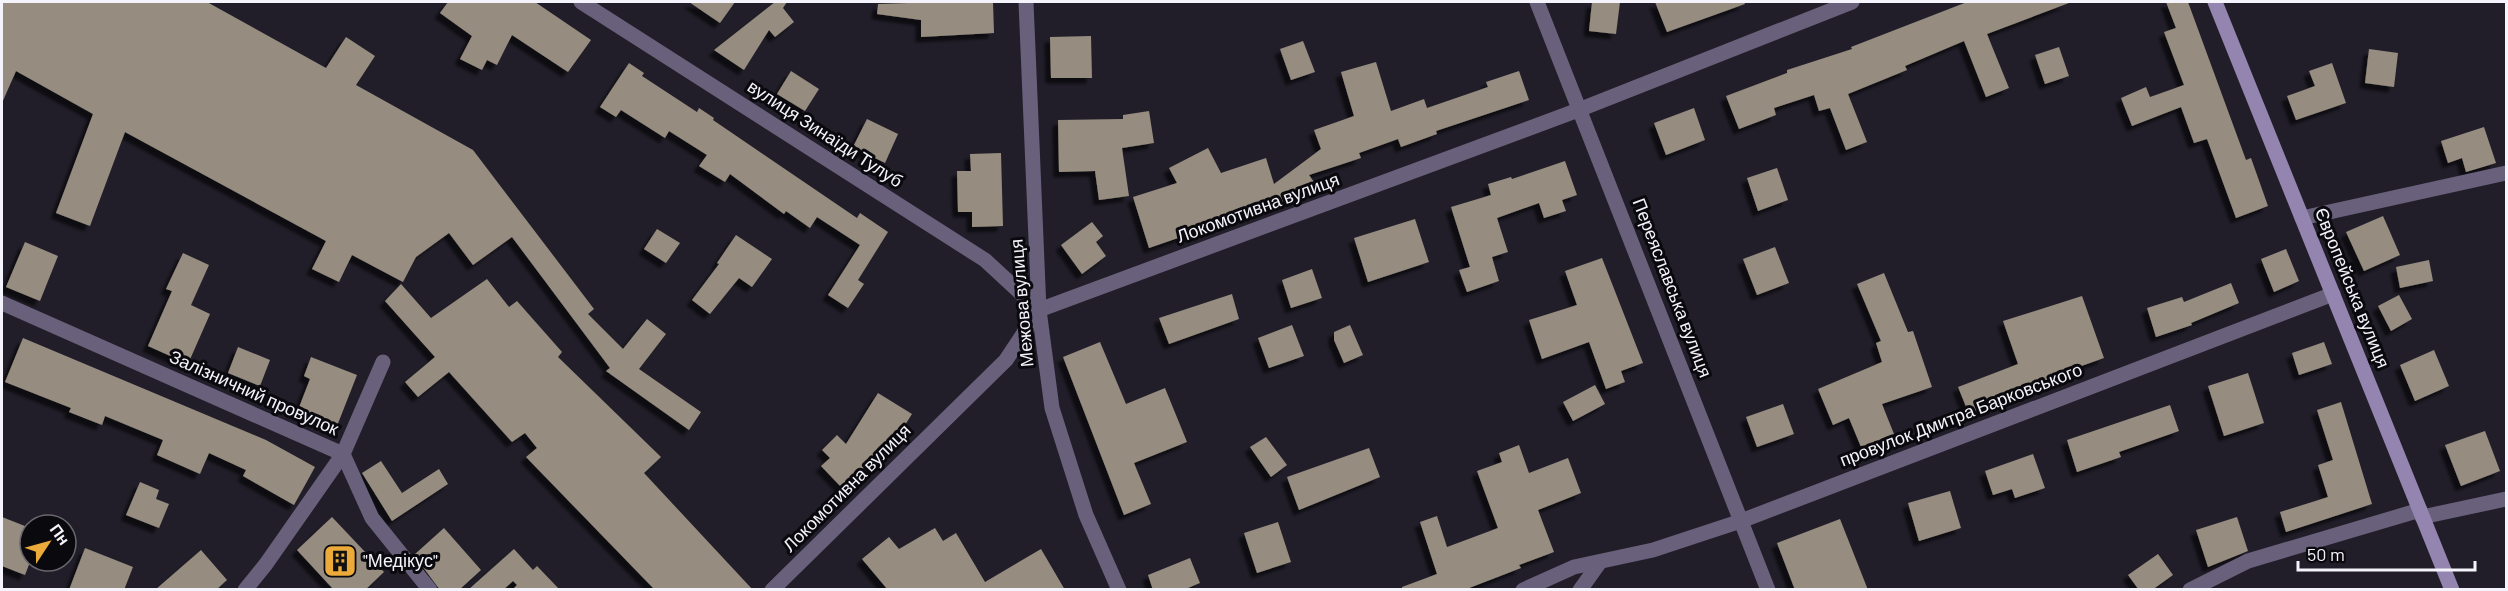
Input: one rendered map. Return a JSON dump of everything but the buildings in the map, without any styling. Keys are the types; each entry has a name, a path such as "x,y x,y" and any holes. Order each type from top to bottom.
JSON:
{"street":[{"name":"вулиця Зинаїди Тулуб","path":"581,2 985,260 1039,310"},
{"name":"Межова вулиця","path":"1026,2 1039,310 1052,408 1086,515 1119,590"},
{"name":"Переяславська вулиця","path":"1537,2 1581,109 1768,590"},
{"name":"Локомотивна вулиця","path":"772,590 1006,360 1039,310 1581,109 1852,2"},
{"name":"Європейська вулиця","path":"2215,2 2452,590"},
{"path":"2302,218 2506,173"},
{"name":"провулок Дмитра Барковського","path":"1523,590 1575,567 1653,550 1741,520 2333,294"},
{"name":"Залізничний провулок","path":"2,303 343,454 372,518 430,590"},
{"path":"245,590 266,564 343,454 383,362"},
{"path":"2190,590 2248,561 2421,514 2506,499"},
{"path":"1581,590 1600,562"}],"place":[{"name":"\"Медікус\"","path":"340,561"}]}
